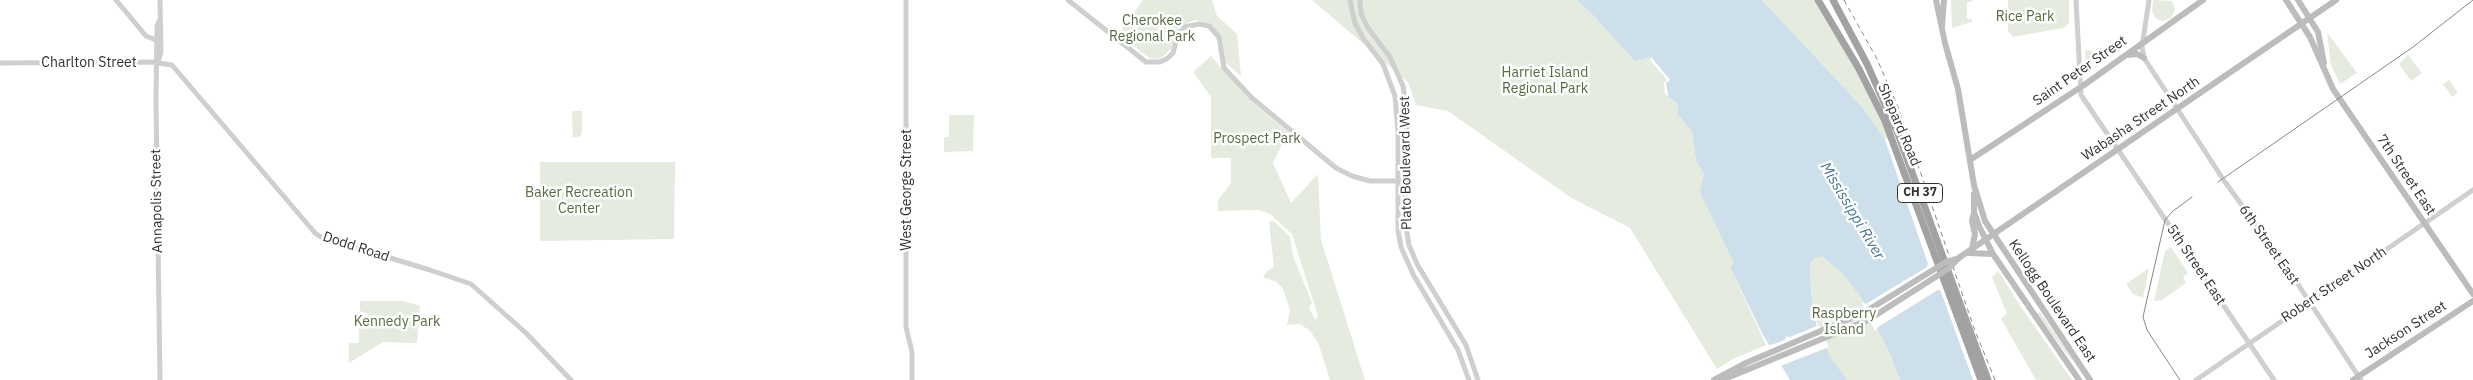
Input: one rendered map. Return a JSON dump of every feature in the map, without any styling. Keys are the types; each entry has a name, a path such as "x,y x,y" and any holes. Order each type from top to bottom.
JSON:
{"highway":[{"name":"Shepard Road","path":"1818,0 1859,69 1885,121 1982,380"},
{"name":"Shepard Road","path":"1833,0 1867,64 1895,126 1988,380"}],"main road":[{"name":"Saint Peter Street","path":"1970,160 2080,87 2203,0"},
{"name":"7th Street East","path":"2286,0 2301,23 2333,89 2473,294"},
{"name":"7th Street East","path":"2298,0 2310,17 2322,40 2324,67"},
{"name":"Wabasha Street North","path":"1714,380 1746,363 1865,312 1946,262 1970,251 2336,0"},
{"path":"1940,1 1942,30 1958,89 1974,185 1974,212 1970,251 1993,254"},
{"path":"2123,56 2137,54 2144,58"},
{"name":"Kellogg Boulevard East","path":"1974,185 1985,221 1992,235 2090,380"},
{"name":"Kellogg Boulevard East","path":"1974,212 1993,254 2079,380"},
{"name":"Wabasha Street North","path":"1722,380 1868,320 1948,269 1960,257"},
{"name":"Jackson Street","path":"2357,379 2473,301"}],"street":[{"path":"116,0 146,36 156,40"},
{"name":"Annapolis Street","path":"157,62 160,52 160,0"},
{"name":"West George Street","path":"906,0 906,327 912,352 912,380"},
{"path":"1068,0 1146,62 1160,62 1168,58 1173,53 1178,34 1185,27 1194,24 1209,26 1219,37 1224,68 1252,98 1345,173 1370,181 1405,181"},
{"name":"Plato Boulevard West","path":"1350,0 1355,23 1363,38 1383,64 1390,78 1397,114 1398,230 1405,257 1458,350 1469,380"},
{"name":"Plato Boulevard West","path":"1360,0 1361,14 1368,28 1390,57 1401,78 1407,114 1405,220 1409,245 1417,264 1466,345 1478,380"},
{"path":"2076,0 2080,87"},
{"path":"2144,58 2143,42 2148,0"},
{"name":"Annapolis Street","path":"160,19 157,26 156,40 160,380"},
{"name":"6th Street East","path":"2144,58 2225,182 2309,302 2357,379"},
{"name":"Charlton Street","path":"0,63 157,62 169,63 176,69"},
{"name":"Dodd Road","path":"176,69 315,233 321,237 471,284 526,333 571,380"},
{"name":"5th Street East","path":"2080,87 2086,102 2274,380"},
{"name":"Robert Street North","path":"2196,380 2473,190"}],"green space":[{"name":"Cherokee Regional Park","path":"1143,0 1212,0 1217,16 1237,34 1241,76 1224,61 1223,44 1219,33 1208,23 1195,20 1179,27 1171,49 1161,58 1152,59 1142,53 1120,33"},
{"name":"Harriet Island Regional Park","path":"1312,0 1577,0 1595,17 1651,57 1670,80 1678,104 1677,114 1692,132 1696,161 1704,174 1735,264 1730,267 1766,345 1733,359 1717,369 1630,228 1570,197 1448,111 1416,105 1408,82"},
{"path":"1762,0 1814,0 1858,72 1889,137 1885,140 1862,107"},
{"path":"1951,0 1972,0 1972,2 1967,2 1967,19 1972,19 1972,22 1952,28"},
{"name":"Rice Park","path":"2008,0 2069,0 2069,23 2063,28 2013,37 2008,31"},
{"path":"2153,0 2172,1 2175,10 2171,18 2163,21 2155,18 2152,11"},
{"path":"2327,32 2357,73 2340,84 2331,65"},
{"path":"2115,43 2123,49 2095,68 2098,48 2109,47"},
{"path":"2085,50 2094,51 2090,70 2086,69"},
{"path":"2408,55 2422,73 2411,81 2399,64"},
{"name":"Prospect Park","path":"1211,56 1251,101 1288,132 1273,163 1291,203 1318,174 1321,240 1365,380 1330,380 1318,342 1309,330 1300,324 1287,325 1290,310 1283,289 1277,282 1263,277 1267,271 1274,267 1269,222 1274,221 1290,237 1293,256 1312,303 1309,307 1315,320 1318,316 1292,234 1270,214 1259,210 1218,211 1218,200 1231,183 1231,158 1211,158 1211,97 1193,72"},
{"path":"2449,80 2458,93 2452,97 2443,84"},
{"path":"572,111 582,111 581,136 573,138"},
{"path":"949,115 974,115 973,151 944,152 944,137 949,137"},
{"name":"Baker Recreation Center","path":"540,162 675,162 674,239 540,241"},
{"path":"2171,247 2188,273 2183,277 2186,283 2162,300 2154,301 2165,251"},
{"name":"Raspberry Island","path":"1822,256 1843,274 1862,299 1890,354 1900,380 1847,380 1830,356 1819,334 1811,291 1810,264 1812,259"},
{"path":"2149,268 2143,298 2133,294 2126,284"},
{"path":"1998,271 2072,380 2036,380 2001,319 2007,314 1992,277"},
{"name":"Kennedy Park","path":"360,301 404,301 420,306 417,343 383,342 349,363 349,343 359,343 359,329 366,328 370,322 368,314 360,311"},
{"path":"2040,312 2073,360 2072,361 2037,314"}],"water":[{"name":"Mississippi River","path":"1577,0 1762,0 1863,108 1885,140 1935,284 1941,292 1973,380 1900,380 1890,354 1862,299 1843,274 1822,256 1813,259 1810,264 1811,291 1816,324 1830,356 1847,380 1790,380 1763,335 1730,267 1734,263 1700,192 1704,174 1696,161 1692,132 1677,114 1678,104 1668,96 1666,83 1670,81 1651,57 1635,61"}],"pier":[{"path":"1651,57 1670,80 1666,83 1668,96 1665,94 1664,83 1667,80 1651,61"},
{"path":"1928,264 1941,288 1878,327 1875,331 1861,302 1866,304 1927,267"},
{"path":"1819,325 1829,347 1778,367 1768,346 1785,340 1786,336 1790,337"}],"tram line":[{"path":"2218,182 2413,47 2473,0"},
{"path":"2180,380 2147,330 2143,317 2165,220 2173,211 2192,197"}],"railway":[{"path":"1844,0 1877,59 1898,107 1974,328 1995,380"}]}
